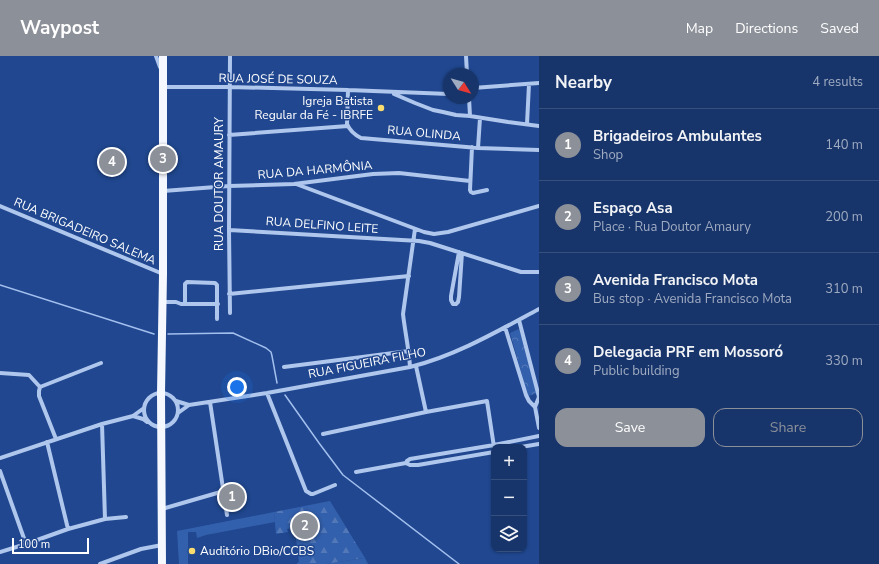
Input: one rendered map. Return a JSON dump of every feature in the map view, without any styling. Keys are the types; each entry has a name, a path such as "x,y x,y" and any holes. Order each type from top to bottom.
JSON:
{"main road":[{"path":"162,564 161,393 163,274 163,56"}],"street":[{"path":"156,56 163,74"},
{"name":"RUA DOUTOR AMAURY","path":"230,56 228,230 230,313"},
{"path":"466,56 467,68"},
{"path":"479,88 539,83"},
{"path":"526,124 529,84"},
{"name":"RUA JOSÉ DE SOUZA","path":"163,87 230,87 443,94"},
{"path":"229,135 348,126 348,90"},
{"name":"RUA JOSÉ DE SOUZA","path":"392,92 433,110 456,115 539,126"},
{"path":"469,104 470,116"},
{"path":"478,148 480,118"},
{"name":"RUA OLINDA","path":"348,126 353,133 361,138 478,148 539,150"},
{"path":"472,147 470,190 473,193 487,190"},
{"name":"RUA DA HARMÔNIA","path":"162,191 229,186 294,184 373,174 399,173 470,181"},
{"path":"294,184 424,232 434,234 448,232 539,206"},
{"name":"RUA BRIGADEIRO SALEMA","path":"0,206 163,274"},
{"path":"410,367 403,314 416,229"},
{"name":"RUA DELFINO LEITE","path":"228,230 430,243 521,272 539,272"},
{"path":"460,252 459,297 458,302 453,304 451,296 460,252"},
{"path":"229,294 409,276"},
{"path":"185,304 185,284 187,282 215,283 217,284 217,319"},
{"path":"176,302 181,297 185,298"},
{"path":"162,302 176,302 181,304 218,304"},
{"name":"RUA FIGUEIRA FILHO","path":"161,393 169,395 176,401 189,405 267,393 416,366 456,352 539,310"},
{"path":"519,320 539,397 535,407 539,428"},
{"path":"505,328 526,395 535,407"},
{"name":"RUA FIGUEIRA FILHO","path":"284,367 409,351"},
{"path":"40,387 101,363"},
{"path":"416,366 426,412"},
{"path":"0,373 29,374 40,387 39,396 56,439"},
{"path":"148,422 144,413 145,403 151,396 161,393"},
{"path":"267,393 306,491 311,494 334,485"},
{"path":"176,401 178,413"},
{"path":"323,434 426,412 487,401 494,444"},
{"path":"210,402 228,515"},
{"name":"RUA FIGUEIRA FILHO","path":"161,428 174,422 178,413 189,405"},
{"path":"0,458 102,424 133,416 144,408"},
{"path":"133,416 161,428"},
{"path":"102,424 105,520"},
{"path":"503,444 539,436"},
{"path":"47,442 68,529"},
{"path":"527,446 539,444"},
{"path":"406,463 407,460 410,459 491,446"},
{"path":"356,472 406,463 410,465 418,465 491,453"},
{"path":"0,471 26,544"},
{"path":"162,508 224,491"},
{"path":"0,552 68,529 105,520 126,517"},
{"path":"100,564 141,549 162,544"}],"green space":[{"path":"519,329 538,393 528,396 510,333"},
{"path":"330,501 365,558 325,564 297,564 299,562 295,531 293,531 292,528 287,529 288,532 276,534 274,512"},
{"path":"274,512 275,522 197,538 196,532 188,532 188,564 179,564 177,531"},
{"path":"365,558 368,564 325,564"}],"waterway":[{"path":"0,285 154,334"},
{"path":"168,334 233,333 266,348 271,352 277,383"},
{"path":"285,395 343,475 459,564"}],"place":[{"name":"Igreja Batista Regular da Fé - IBRFE","path":"381,108"},
{"name":"Avenida Francisco Mota","path":"163,159"},
{"name":"Delegacia PRF em Mossoró","path":"112,162"},
{"name":"Brigadeiros Ambulantes","path":"232,497"},
{"name":"Espaço Asa","path":"305,526"},
{"name":"Auditório DBio/CCBS","path":"192,551"}]}
